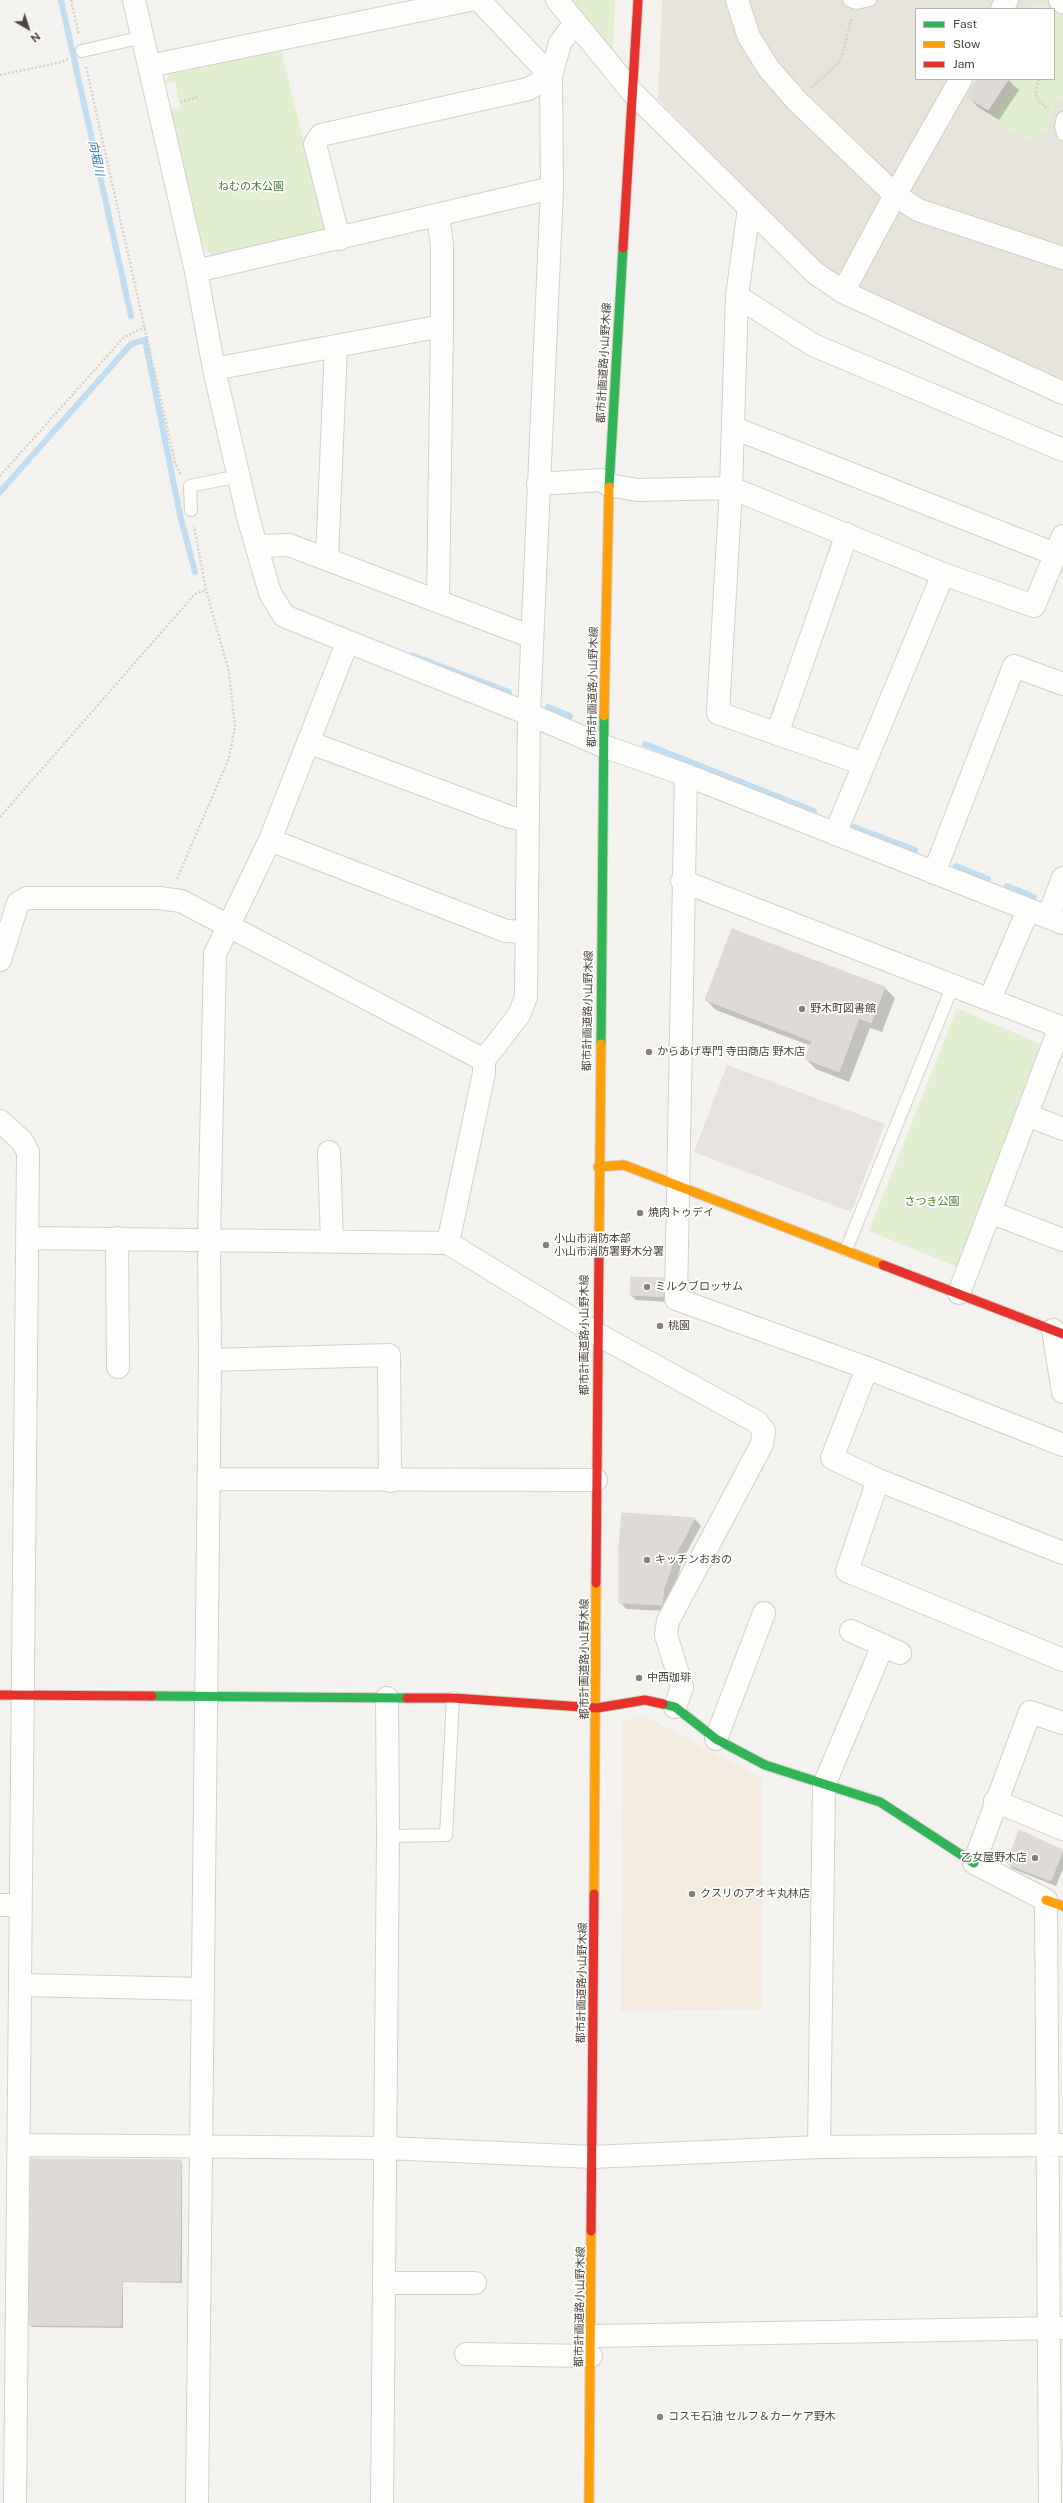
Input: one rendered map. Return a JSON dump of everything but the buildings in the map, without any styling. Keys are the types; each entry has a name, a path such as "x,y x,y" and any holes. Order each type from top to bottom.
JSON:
{"street":[{"path":"134,0 196,271 214,370 239,476 270,593 284,616 347,643 529,714 603,746 686,775 1046,917"},
{"path":"149,66 470,0"},
{"path":"479,0 551,76"},
{"path":"557,0 632,93 815,273 843,292 1063,393"},
{"name":"都市計画道路小山野木線","path":"589,2503 592,2346 592,2156 597,1708 596,1480 598,1167 603,746 609,485 638,0"},
{"path":"737,0 749,37 769,69 796,101 895,195 918,210 1063,258"},
{"path":"448,1243 484,1073 484,1060 519,1015 526,997 525,932 529,714 552,188 551,76 560,43 575,22"},
{"path":"339,238 315,144 321,135 528,89 551,76"},
{"path":"843,292 895,195 960,80"},
{"path":"196,271 552,188"},
{"path":"749,208 737,296 734,428 718,714 864,764"},
{"path":"438,215 442,245 438,601"},
{"path":"737,296 813,345 1063,450"},
{"path":"214,370 442,326"},
{"path":"327,559 336,346"},
{"path":"538,484 600,480 609,485 637,490 731,488 943,574 1034,606 1059,545 734,428"},
{"path":"777,734 847,534"},
{"path":"257,546 290,545 532,637"},
{"path":"834,834 943,574"},
{"path":"198,2503 209,1479 209,1240 215,954 270,840 347,643"},
{"path":"934,873 1014,666 1063,684"},
{"path":"308,742 510,817 528,820"},
{"path":"686,775 682,881 676,1299 867,1368 1063,1445"},
{"path":"270,840 506,931 525,932"},
{"path":"990,999 1046,917 1063,878"},
{"path":"682,881 1062,1028 959,1293"},
{"path":"0,960 18,903 27,898 168,899 181,901 227,927 484,1060"},
{"path":"1027,1115 1063,1129"},
{"path":"0,1121 22,1141 28,1152 21,1905 22,1984 16,2503"},
{"path":"329,1152 332,1240"},
{"path":"598,1167 624,1165 1058,1332 1063,1392"},
{"path":"990,1212 1063,1240"},
{"path":"27,1238 332,1240 448,1243 597,1334 758,1422 764,1431 762,1444 668,1621 666,1635 682,1687 675,1707"},
{"path":"117,1238 118,1367"},
{"path":"210,1360 388,1355 390,1481"},
{"path":"867,1368 832,1458 878,1480 1063,1553"},
{"path":"209,1479 390,1481 596,1480"},
{"path":"878,1480 847,1571 1063,1660"},
{"path":"716,1739 764,1613"},
{"path":"819,2147 824,1785 892,1649 851,1631"},
{"path":"0,1695 453,1698 597,1708 645,1700 675,1707 716,1739 765,1765 880,1802 974,1863 1054,1903 1056,2328 1050,2503"},
{"path":"382,2503 388,1836 387,1698"},
{"path":"974,1863 995,1801 1030,1712 1063,1723"},
{"path":"995,1801 1063,1829"},
{"path":"0,1905 21,1905"},
{"path":"22,1984 203,1989"},
{"path":"20,2145 386,2148 592,2156 819,2147 1054,2145"},
{"path":"385,2283 475,2283"},
{"path":"466,2354 592,2346 1056,2328"}],"lane":[{"path":"853,2 870,0"},
{"path":"82,51 143,37"},
{"path":"1062,119 1063,134"},
{"path":"191,510 190,486 239,476"},
{"path":"846,1250 953,985"},
{"path":"388,1836 446,1835 453,1698"}],"path":[{"path":"71,0 175,463 179,473 190,486"},
{"path":"796,101 840,60 853,2"},
{"path":"0,75 62,62 82,51"},
{"path":"1039,80 1035,93 1038,100 1062,119"},
{"path":"0,476 124,337 145,328"},
{"path":"168,899 229,758 235,727 229,672 206,590 191,510"},
{"path":"0,817 195,594 206,590"}],"shaded area":[{"path":"662,0 1063,0 1063,379 871,297 827,268 776,221 658,99"},
{"path":"727,1065 885,1124 851,1212 694,1152"},
{"name":"クスリのアオキ丸林店","path":"643,1715 762,1778 762,2010 621,2011 623,1722"}],"green space":[{"path":"565,0 615,0 613,51 607,52"},
{"path":"1044,4 1050,8 1022,8"},
{"path":"1055,12 1063,17 1063,97 1056,100 1047,131 1029,141 991,118 1013,80 1055,80"},
{"name":"ねむの木公園","path":"281,50 325,227 317,236 214,257 201,245 169,110 180,107 175,82 166,84 165,80 171,74"},
{"name":"さつき公園","path":"957,1008 1043,1045 960,1268 869,1231"}],"waterway":[{"name":"向堀川","path":"61,0 131,316"},
{"path":"0,492 131,344 145,340 180,515 195,572"},
{"path":"411,655 509,692"},
{"path":"548,707 570,716"},
{"path":"645,744 814,811"},
{"path":"854,827 915,850"},
{"path":"956,866 988,879"},
{"path":"1007,886 1034,897"}],"traffic: fast":[{"path":"609,487 623,248"},
{"path":"601,1044 604,716"},
{"path":"152,1696 407,1698"},
{"path":"663,1704 675,1707 716,1739 765,1765 880,1802 974,1863"}],"traffic: slow":[{"path":"604,716 609,487"},
{"path":"599,1252 601,1044"},
{"path":"598,1167 624,1165 883,1265"},
{"path":"594,1894 596,1583"},
{"path":"1046,1900 1063,1906"},
{"path":"589,2503 591,2231"}],"traffic: jam":[{"path":"623,248 638,0"},
{"path":"596,1583 599,1252"},
{"path":"883,1265 1063,1334"},
{"path":"0,1695 152,1696"},
{"path":"407,1698 453,1698 597,1708 645,1700 663,1704"},
{"path":"591,2231 594,1894"}],"place":[{"name":"野木町図書館","path":"802,1009"},
{"name":"からあげ専門 寺田商店 野木店","path":"649,1052"},
{"name":"焼肉トゥデイ","path":"640,1213"},
{"name":"小山市消防本部 小山市消防署野木分署","path":"546,1245"},
{"name":"ミルクブロッサム","path":"647,1287"},
{"name":"桃園","path":"660,1326"},
{"name":"キッチンおおの","path":"647,1560"},
{"name":"中西珈琲","path":"639,1678"},
{"name":"乙女屋野木店","path":"1035,1858"},
{"name":"クスリのアオキ丸林店","path":"692,1894"},
{"name":"コスモ石油 セルフ＆カーケア野木","path":"660,2417"}]}
